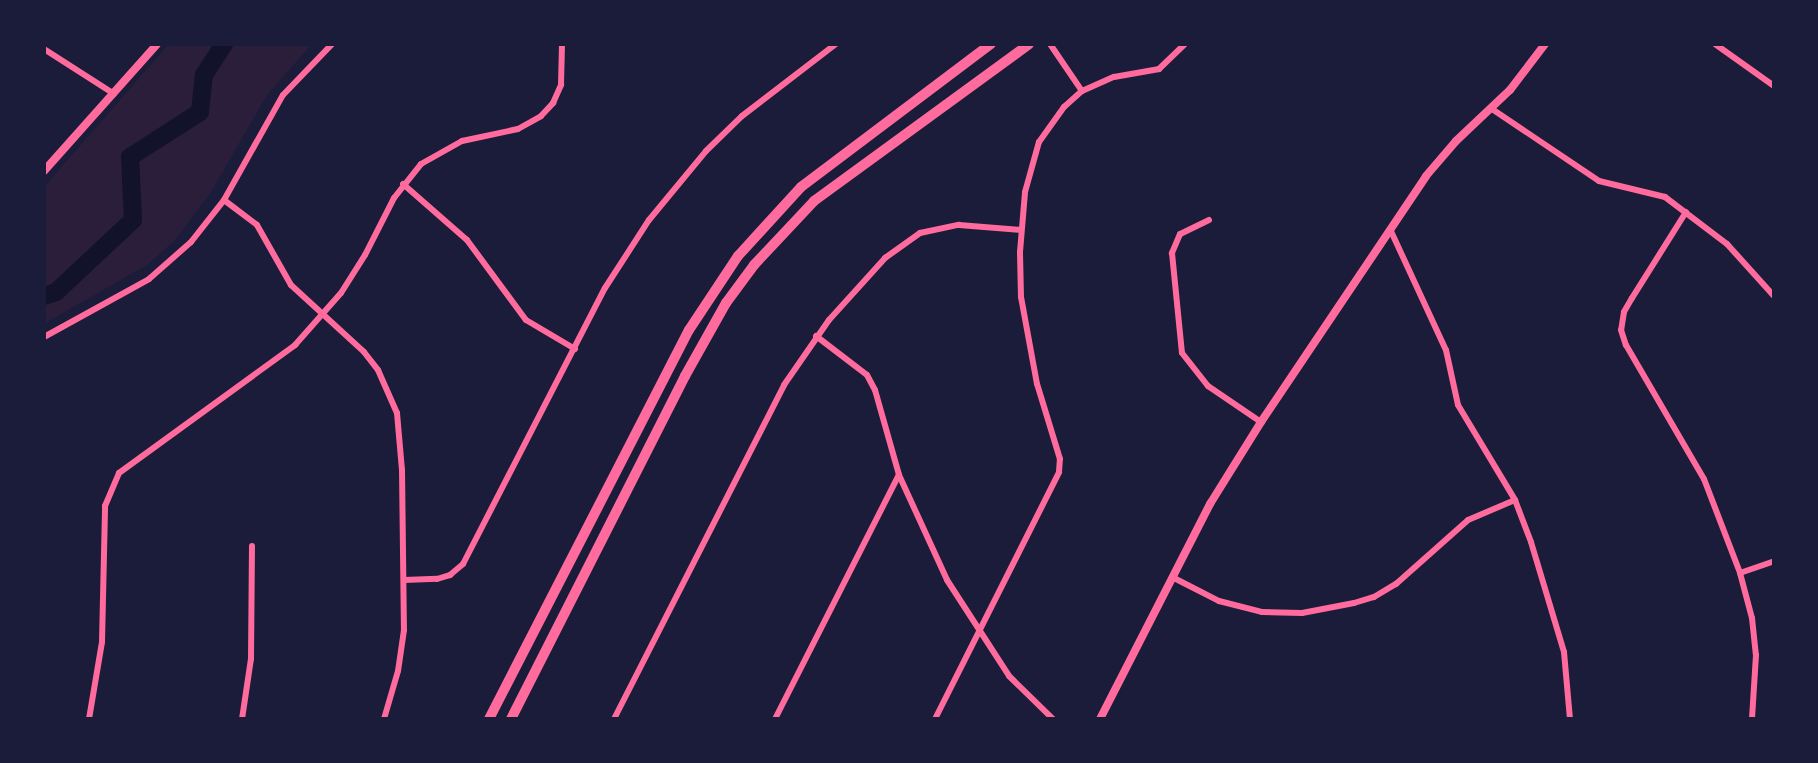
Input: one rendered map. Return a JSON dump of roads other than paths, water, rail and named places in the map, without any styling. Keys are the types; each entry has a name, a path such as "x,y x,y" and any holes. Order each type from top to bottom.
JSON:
{"main road":[{"path":"489,719 669,368 704,305 738,256 801,187 991,44"},
{"path":"511,719 685,376 726,303 780,234 855,168 1029,44"},
{"path":"669,368 685,376"}],"street":[{"path":"44,171 157,44"},
{"path":"44,337 149,279 191,242 224,200 283,95 332,44"},
{"path":"89,719 102,642 105,506 119,473 267,367 324,315 359,265 403,184 421,164 443,149 481,134 518,129 541,116 553,103 561,85 562,44"},
{"path":"404,580 437,579 450,575 463,564 626,253 696,162 742,116 836,44"},
{"path":"1050,44 1082,91"},
{"path":"935,719 1054,484 1060,459 1029,351 1021,297 1021,230 1031,163 1039,142 1058,114 1082,91 1106,79 1159,69 1185,44"},
{"path":"1100,719 1210,504 1261,422 1441,156 1492,109 1545,44"},
{"path":"1715,44 1774,86"},
{"path":"44,49 79,68 114,94"},
{"path":"1492,109 1586,175 1615,186 1653,192 1686,212 1727,244 1774,296"},
{"path":"403,184 467,240 526,320 575,349"},
{"path":"224,200 257,225 291,285 355,342 378,370 397,413 401,440 404,630 398,671 384,719"},
{"path":"1686,212 1628,305 1621,330 1626,345 1704,479 1740,573 1752,618 1756,655 1752,719"},
{"path":"1209,220 1180,234 1172,253 1182,353 1208,386 1261,422"},
{"path":"614,719 784,385 816,336 885,258 920,233 959,225 1021,230"},
{"path":"1390,229 1446,350 1458,405 1515,500 1546,585 1564,652 1570,719"},
{"path":"816,336 867,375 875,390 899,475 947,580 979,632 1026,696 1053,719"},
{"path":"775,719 899,475"},
{"path":"1172,577 1219,601 1270,614 1302,613 1354,603 1396,584 1468,520 1515,500"},
{"path":"242,719 251,659 252,546"},
{"path":"1740,573 1774,561"}],"waterway":[{"path":"44,296 56,292 133,220 130,157 200,112 204,75 224,44"}]}
